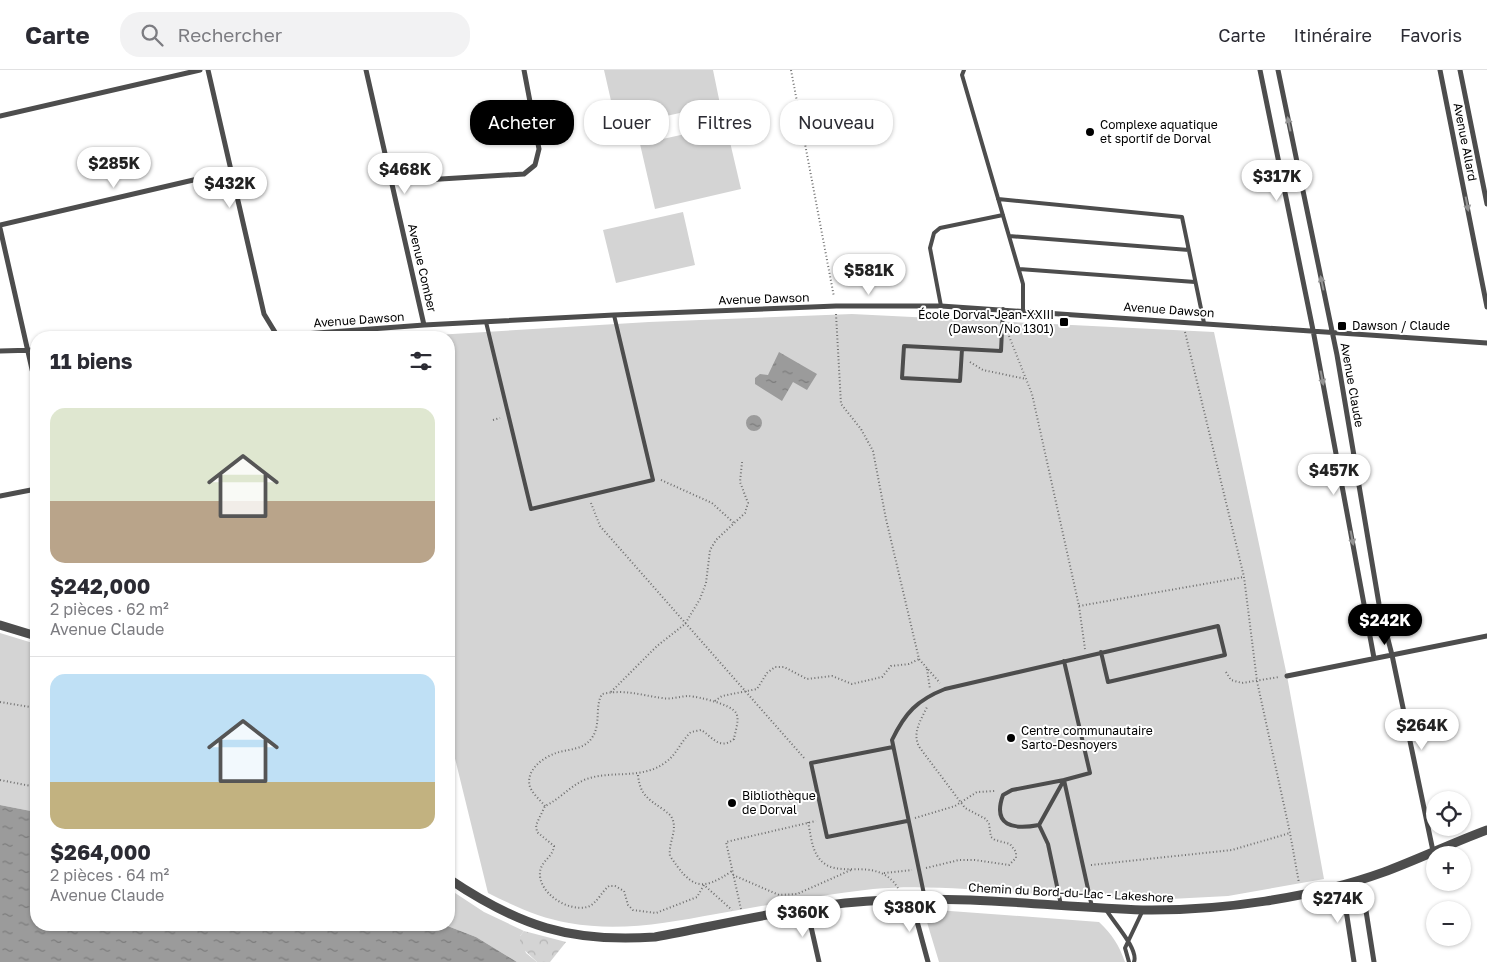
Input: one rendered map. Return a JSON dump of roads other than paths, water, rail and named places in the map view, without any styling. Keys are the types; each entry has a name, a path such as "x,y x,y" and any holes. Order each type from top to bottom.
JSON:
{"street":[{"path":"0,116 200,70"},
{"path":"208,70 264,314 274,331"},
{"name":"Avenue Comber","path":"366,70 424,325"},
{"path":"392,182 524,174 536,165 539,149 524,70"},
{"path":"1262,70 1374,658"},
{"name":"Avenue Claude","path":"1278,70 1332,331 1379,604 1392,655 1432,846"},
{"name":"Avenue Allard","path":"1440,70 1487,307"},
{"name":"Avenue Allard","path":"1460,70 1487,204"},
{"path":"30,359 0,226 232,171"},
{"name":"Avenue Dawson","path":"351,331 424,325 836,306 941,306 1023,310 1487,343"},
{"path":"0,351 28,350"},
{"path":"0,496 30,490"},
{"path":"0,625 30,634"},
{"path":"1287,676 1487,636"},
{"name":"Chemin du Bord-du-Lac - Lakeshore","path":"1446,846 1487,830"},
{"name":"Chemin du Bord-du-Lac - Lakeshore","path":"455,883 492,906 525,923 588,936 631,938 655,937 847,903 911,899 1143,910 1232,906 1361,879 1426,854"},
{"path":"1361,879 1374,962"},
{"path":"1342,884 1354,962"},
{"path":"911,899 928,962"},
{"path":"807,910 818,962"}],"lane":[{"path":"964,70 962,75 1023,284 1023,310"},
{"path":"998,199 1182,217 1204,323"},
{"path":"941,306 930,248 934,233 940,228 1003,215"},
{"path":"1009,236 1189,250"},
{"path":"1019,269 1195,282"},
{"path":"962,349 960,381 902,378 904,346 1001,351 1003,309"},
{"path":"486,322 531,510 653,480 614,316"},
{"path":"925,899 907,821 892,740 900,724 923,698 945,689 1101,652 1218,626 1225,655 1108,682 1101,652"},
{"path":"1039,825 1015,828 1007,824 1001,817 999,807 1003,795 1012,790 1090,773 1064,661"},
{"path":"893,747 811,764 827,837 907,821"},
{"path":"1039,825 1064,780"},
{"path":"1064,780 1092,908"},
{"path":"1039,825 1048,844 1061,905"},
{"path":"1105,908 1128,942 1134,947 1134,962"},
{"path":"1128,962 1125,948 1143,910"}],"water":[{"path":"779,352 817,374 807,390 793,382 782,401 755,384 755,378 760,374 768,375"},
{"path":"751,415 757,415 762,420 760,429 751,431 746,426 746,420"},
{"path":"0,805 30,811 30,931 455,931 455,929 476,937 517,962 0,962"}],"place":[{"name":"Complexe aquatique et sportif de Dorval","path":"1090,132"},
{"name":"École Dorval-Jean-XXIII (Dawson/No 1301)","path":"1064,322"},
{"name":"Dawson / Claude","path":"1342,326"},
{"name":"Centre communautaire Sarto-Desnoyers","path":"1011,738"},
{"name":"Bibliothèque de Dorval","path":"732,803"}]}
